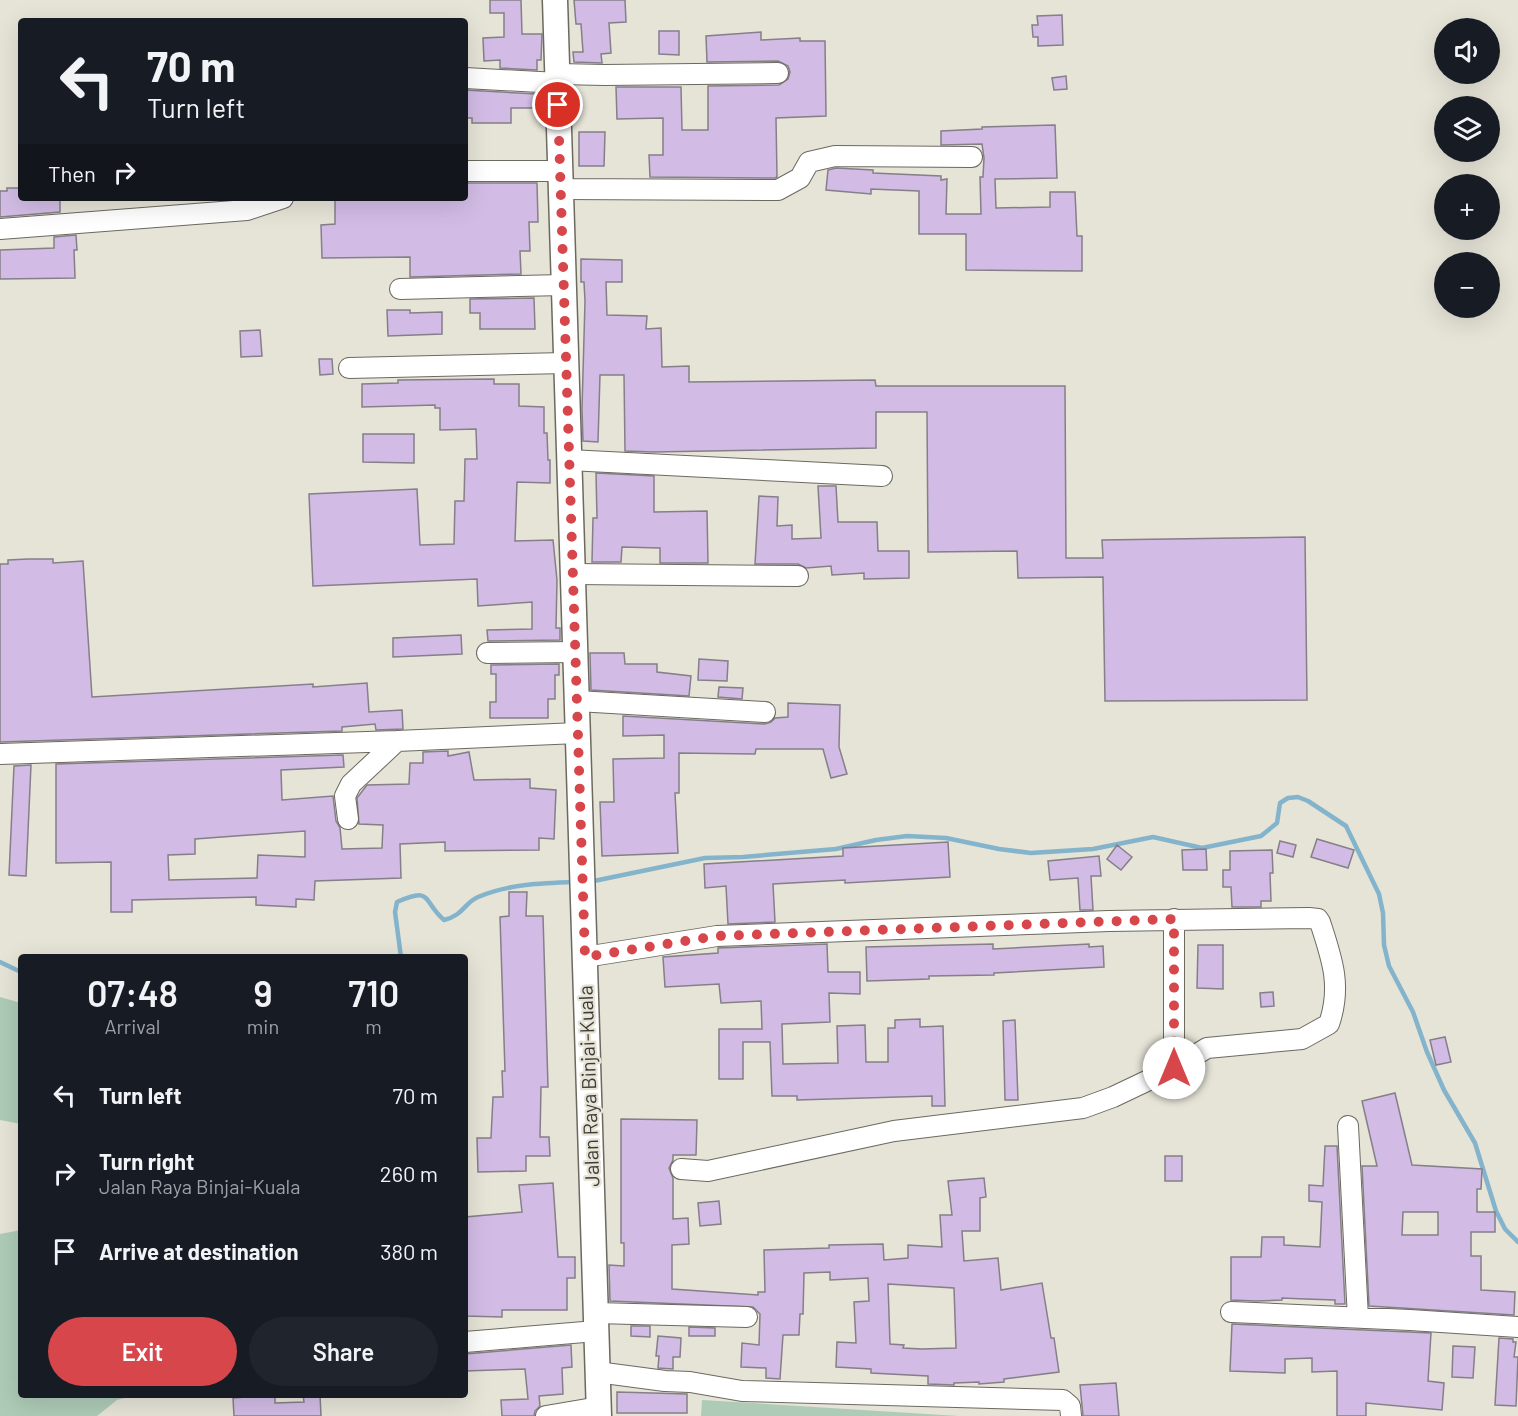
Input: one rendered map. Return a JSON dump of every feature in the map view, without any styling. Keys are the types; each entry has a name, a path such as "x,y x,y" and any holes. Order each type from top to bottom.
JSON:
{"main road":[{"name":"Jalan Raya Binjai-Kuala","path":"555,0 599,1411"}],"street":[{"path":"468,78 778,73"},
{"path":"468,171 561,180 778,190 800,178 809,162 823,158 835,156 972,157"},
{"path":"0,229 247,210 274,201"},
{"path":"400,290 564,285"},
{"path":"350,368 566,363"},
{"path":"569,460 882,476"},
{"path":"573,574 798,576"},
{"path":"487,652 575,652"},
{"path":"577,701 765,712"},
{"path":"0,754 578,733"},
{"path":"348,819 345,796 351,784 397,741"},
{"path":"585,957 717,936 1174,919 1318,919 1327,943 1336,982 1334,1011 1329,1024 1315,1034 1302,1039 1214,1046 1200,1051 1174,1068 1113,1097 1083,1108 894,1131 708,1171 681,1169"},
{"path":"1174,919 1174,1068"},
{"path":"1348,1126 1358,1318"},
{"path":"1231,1312 1518,1327"},
{"path":"468,1342 596,1322 747,1317"},
{"path":"597,1372 690,1382 742,1391 1063,1400 1071,1406 1071,1416"},
{"path":"546,1416 599,1411"}],"green space":[{"path":"0,997 18,1002 18,1123 0,1120"},
{"path":"18,1231 18,1398 125,1398 117,1400 97,1416 0,1416 0,1234"},
{"path":"702,1400 959,1416 701,1416"}],"building":[{"path":"490,0 521,0 522,34 542,34 541,60 537,60 537,70 500,68 500,60 484,61 483,38 504,37 504,13 490,13"},
{"path":"574,0 625,0 626,22 609,23 611,53 601,54 602,63 574,62 573,52 583,52 581,24 576,24"},
{"path":"1062,15 1063,45 1038,46 1038,37 1033,37 1032,25 1038,25 1037,16"},
{"path":"659,31 679,31 679,55 659,54"},
{"path":"761,32 761,40 800,38 800,41 825,41 826,116 776,118 777,177 775,178 650,177 649,155 663,155 663,118 617,119 616,87 681,87 682,130 708,130 708,86 779,85 788,79 790,72 788,66 778,61 707,62 706,36"},
{"path":"1066,76 1067,89 1054,90 1052,78"},
{"path":"468,90 537,94 537,108 511,108 511,123 472,123 472,118 468,118"},
{"path":"1055,125 1057,178 995,179 996,208 1050,207 1050,192 1075,192 1077,236 1082,236 1082,271 966,270 966,234 919,234 919,191 871,189 871,194 826,190 828,170 836,168 873,170 873,173 941,176 941,180 947,179 946,214 981,214 980,177 983,177 984,158 982,144 941,145 941,131 982,129 982,127"},
{"path":"579,132 605,132 604,166 579,166"},
{"path":"468,183 537,183 538,222 529,222 530,251 520,251 521,274 410,277 410,257 322,258 321,225 335,224 335,201 468,201"},
{"path":"7,188 18,188 18,201 60,201 60,212 0,217 0,191 7,191"},
{"path":"76,235 75,278 0,279 0,250 54,248 54,237"},
{"path":"581,259 622,260 622,282 606,282 607,315 647,316 646,329 661,328 662,367 689,366 689,382 875,380 876,386 1065,386 1066,558 1103,558 1102,540 1305,537 1307,700 1105,701 1103,577 1018,578 1017,551 928,552 927,412 876,412 876,448 625,451 624,375 600,375 598,442 583,441 585,301 584,282 581,282"},
{"path":"534,298 535,329 480,329 480,313 470,313 470,299"},
{"path":"387,310 410,310 410,313 442,312 442,334 388,336"},
{"path":"260,330 262,356 241,357 240,331"},
{"path":"319,359 332,359 333,374 320,375"},
{"path":"494,379 494,384 519,384 519,406 544,407 544,433 547,433 550,483 517,482 515,541 553,540 557,580 556,628 560,628 560,640 488,641 487,630 532,629 532,602 478,606 477,579 313,586 309,494 417,489 420,545 454,544 455,501 464,501 465,459 477,459 476,429 440,430 440,408 435,408 435,405 362,407 362,384 398,383 398,380"},
{"path":"363,434 414,434 414,463 363,462"},
{"path":"596,473 654,476 654,512 707,511 708,563 660,563 660,548 622,547 621,562 592,562 593,518 597,518"},
{"path":"818,486 836,486 838,522 877,522 878,551 909,551 909,578 864,579 864,573 832,575 831,566 806,568 798,564 755,564 759,496 778,497 777,526 792,525 792,539 821,538"},
{"path":"53,559 53,563 83,561 92,697 367,683 369,712 402,710 403,729 376,730 375,724 342,727 342,731 0,742 0,564 8,564 8,560"},
{"path":"461,635 462,654 393,657 393,638"},
{"path":"590,653 624,653 625,664 657,664 657,672 691,676 689,696 591,690"},
{"path":"699,659 728,661 727,681 698,680"},
{"path":"559,664 559,675 555,675 555,699 548,699 548,718 490,718 490,702 496,702 496,674 491,674 491,665"},
{"path":"719,687 743,688 742,699 718,697"},
{"path":"788,703 840,705 839,747 847,774 831,778 823,749 756,749 755,754 679,753 679,793 675,793 678,853 602,856 600,802 614,802 613,759 664,758 664,735 623,736 623,716 765,724 775,718 788,717"},
{"path":"448,751 448,756 469,752 474,780 530,779 530,788 556,790 554,839 539,838 539,850 445,851 445,842 400,844 401,878 315,881 314,900 296,899 296,907 256,905 256,897 132,900 132,912 111,912 111,862 56,863 56,764 343,755 344,767 281,770 282,800 333,796 342,849 382,848 383,825 359,824 357,798 367,785 409,784 410,763 423,763 423,752","holes":["305,831 305,857 258,855 257,878 169,880 168,855 195,854 195,839"]},
{"path":"31,765 26,876 9,875 14,766"},
{"path":"1317,839 1354,850 1348,868 1311,857"},
{"path":"1280,841 1296,845 1293,857 1277,853"},
{"path":"948,842 950,877 845,883 845,880 773,884 775,922 728,924 726,886 705,888 704,864 843,856 843,848"},
{"path":"1117,845 1132,857 1121,870 1107,859"},
{"path":"1206,849 1207,870 1183,870 1182,850"},
{"path":"1272,850 1271,901 1261,901 1261,907 1232,907 1231,887 1223,887 1223,870 1230,870 1230,851"},
{"path":"1099,856 1101,876 1091,876 1093,910 1080,910 1078,878 1050,880 1048,861"},
{"path":"509,892 527,892 526,916 543,916 548,1087 541,1087 540,1137 549,1137 550,1156 526,1156 526,1171 478,1172 477,1138 491,1138 493,1097 503,1097 502,1071 505,1071 500,917 509,916"},
{"path":"827,944 828,972 860,972 860,994 829,993 830,1022 782,1024 783,1064 838,1063 837,1026 865,1025 866,1062 888,1062 888,1028 895,1028 895,1020 920,1019 920,1027 943,1026 945,1106 932,1106 932,1096 797,1100 797,1096 772,1096 770,1042 743,1042 743,1079 719,1079 719,1029 762,1029 761,1001 721,1003 719,984 665,987 663,957 718,953 718,948"},
{"path":"993,944 993,949 1089,944 1089,947 1103,946 1104,967 867,981 866,947"},
{"path":"1198,945 1223,945 1223,989 1197,988"},
{"path":"1273,992 1274,1006 1261,1007 1260,993"},
{"path":"1015,1020 1018,1100 1005,1100 1003,1021"},
{"path":"1445,1037 1451,1062 1436,1065 1430,1040"},
{"path":"1395,1093 1412,1165 1482,1169 1481,1189 1477,1189 1477,1212 1495,1212 1495,1232 1471,1232 1471,1256 1481,1256 1481,1290 1515,1292 1514,1315 1369,1306 1362,1166 1377,1166 1362,1101","holes":["1403,1212 1438,1212 1438,1235 1402,1235"]},
{"path":"621,1119 697,1120 696,1155 673,1155 669,1168 673,1178 673,1219 688,1218 689,1244 672,1245 672,1289 758,1295 758,1292 765,1292 764,1250 883,1244 884,1260 908,1258 908,1245 942,1247 940,1215 952,1215 948,1181 984,1178 986,1197 980,1198 980,1231 962,1231 964,1261 998,1258 1001,1290 1042,1283 1059,1372 1004,1379 1004,1382 954,1383 954,1385 928,1384 928,1376 871,1373 871,1369 836,1367 837,1342 856,1343 854,1302 869,1301 868,1278 830,1280 830,1272 804,1273 803,1314 800,1314 799,1335 783,1335 780,1379 766,1378 766,1368 741,1367 742,1343 759,1345 760,1314 753,1307 610,1301 609,1265 624,1266 624,1243 621,1243","holes":["888,1284 954,1288 956,1348 903,1348 904,1345 890,1344"]},
{"path":"1325,1146 1337,1146 1345,1304 1335,1304 1335,1300 1282,1298 1282,1300 1231,1300 1231,1257 1261,1257 1262,1237 1284,1237 1284,1245 1320,1247 1322,1202 1309,1201 1309,1185 1323,1186"},
{"path":"1165,1156 1182,1156 1182,1181 1165,1181"},
{"path":"553,1183 558,1257 575,1257 575,1278 567,1278 567,1310 502,1310 502,1317 468,1316 468,1217 522,1212 519,1185"},
{"path":"719,1201 721,1224 700,1226 698,1203"},
{"path":"1232,1324 1431,1333 1428,1381 1444,1383 1442,1410 1366,1403 1366,1416 1337,1416 1337,1371 1312,1372 1312,1358 1285,1359 1285,1373 1230,1371"},
{"path":"631,1326 650,1326 650,1337 631,1336"},
{"path":"689,1327 715,1328 715,1336 689,1336"},
{"path":"658,1336 681,1338 680,1357 673,1357 673,1369 658,1368 659,1356 656,1356"},
{"path":"1499,1338 1513,1339 1513,1342 1516,1342 1514,1357 1518,1357 1516,1406 1495,1405"},
{"path":"571,1345 572,1367 562,1368 563,1394 539,1396 540,1406 534,1416 502,1416 501,1400 528,1399 525,1369 468,1371 468,1354"},
{"path":"1453,1346 1475,1347 1473,1378 1452,1377"},
{"path":"1116,1383 1119,1416 1083,1416 1080,1385"},
{"path":"617,1392 687,1394 687,1413 617,1413"},
{"path":"233,1398 275,1398 275,1403 304,1402 303,1398 320,1398 321,1416 234,1416"}],"waterway":[{"path":"589,882 705,858 836,849 907,836 946,838 1031,853 1093,849 1153,837 1202,848 1261,836 1277,823 1280,803 1288,798 1298,797 1346,826 1379,894 1383,913 1384,945 1389,966 1413,1012 1444,1090 1475,1143 1496,1211 1505,1229 1518,1242"},
{"path":"401,954 395,912 397,902 408,897 416,895 426,898 444,920 456,915 478,897 502,889 575,882"},
{"path":"0,962 18,971"}],"route":[{"path":"558,105 585,957 717,936 1174,919 1174,1068"}]}
